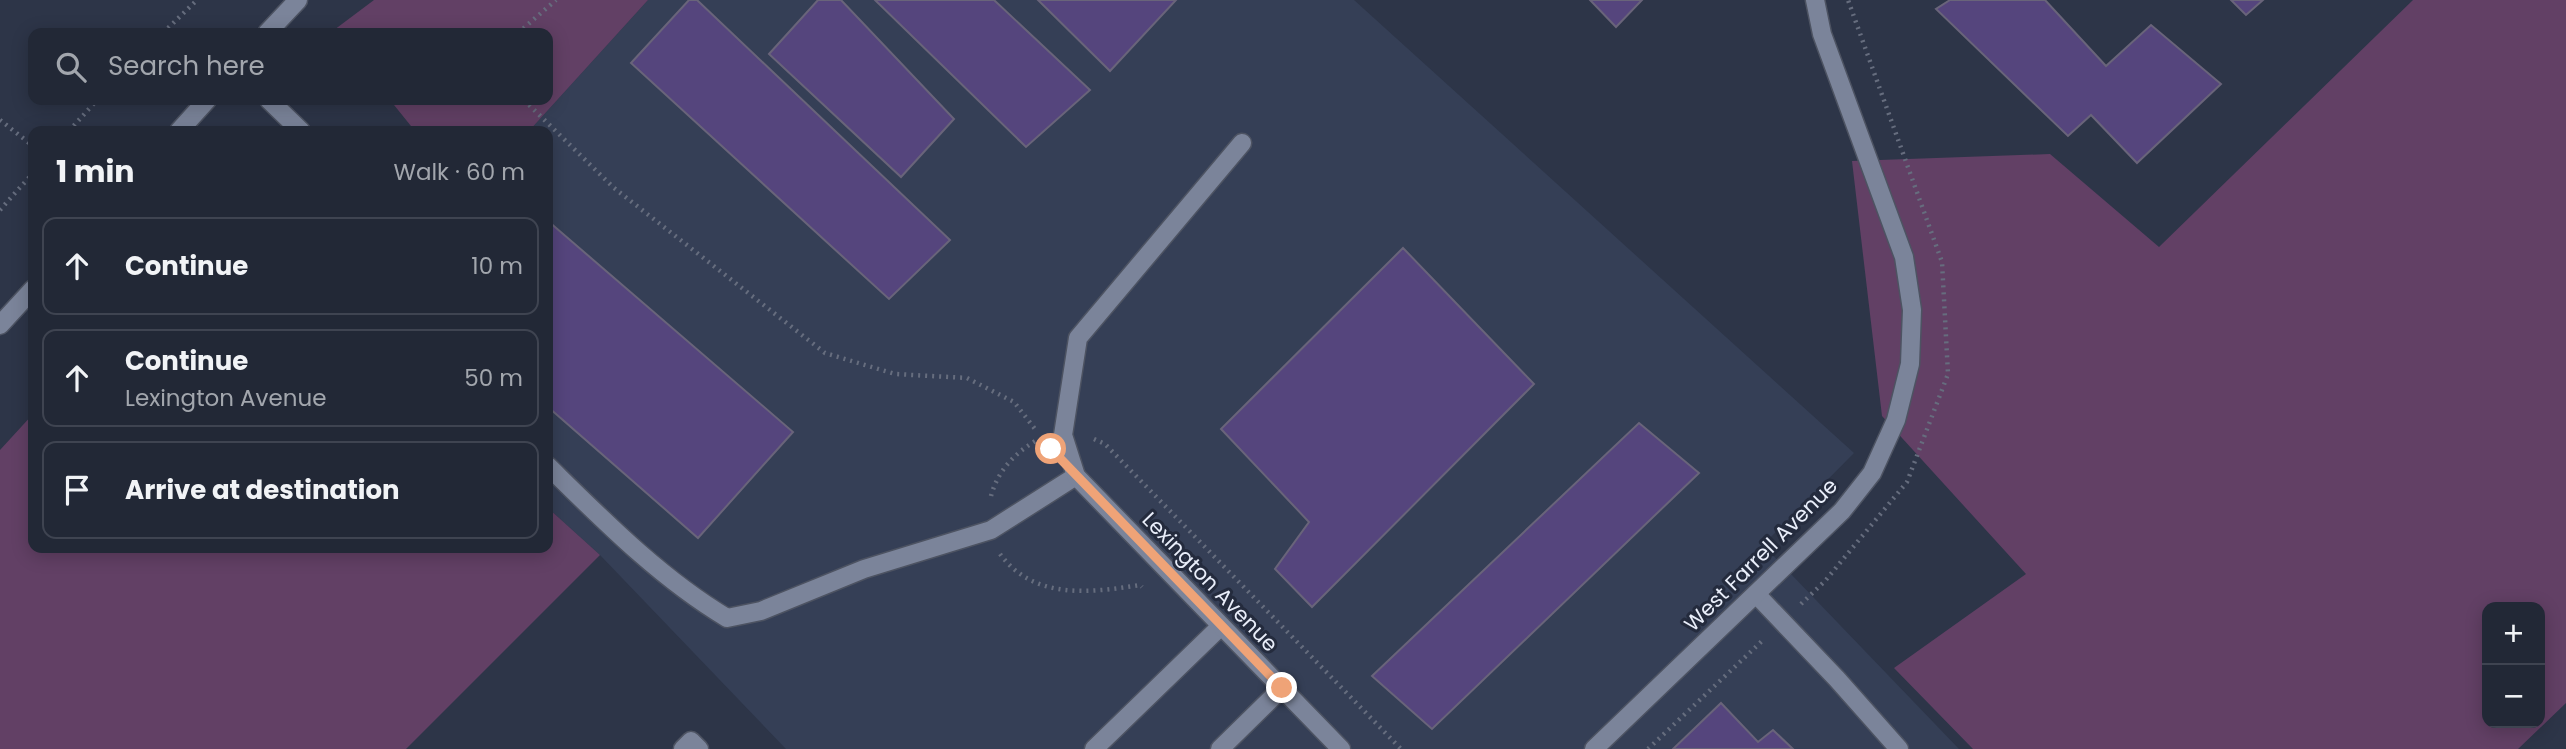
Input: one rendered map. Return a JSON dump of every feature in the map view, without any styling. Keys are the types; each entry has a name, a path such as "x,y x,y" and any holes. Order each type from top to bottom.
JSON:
{"street":[{"path":"272,28 298,0"},
{"name":"West Farrell Avenue","path":"1594,749 1842,511 1872,473 1896,420 1910,363 1912,310 1904,257 1822,34 1815,0"},
{"path":"184,126 202,105"},
{"path":"274,105 296,126"},
{"path":"553,471 609,526 699,601 727,618 761,611 864,569 991,530 1076,476 1063,435 1078,338 1242,143"},
{"path":"0,326 28,295"},
{"name":"Lexington Avenue","path":"1076,476 1341,749"},
{"path":"1756,594 1899,749"},
{"path":"1094,749 1221,626"},
{"path":"1220,749 1282,688"},
{"path":"683,749 691,741 699,749"}],"path":[{"path":"168,28 197,0"},
{"path":"524,28 556,0"},
{"path":"1648,749 1825,581 1908,482 1948,374 1942,262 1848,0"},
{"path":"74,126 92,105"},
{"path":"529,105 551,126"},
{"path":"0,120 28,142"},
{"path":"553,128 614,188 825,353 895,374 967,378 1013,402 1042,437"},
{"path":"0,210 28,179"}],"shaded area":[{"path":"374,0 648,0 553,105 553,28 337,28"},
{"path":"648,0 1354,0 1854,453 1763,545 1959,749 786,749 600,555 553,513 553,126 534,126"},
{"path":"2413,0 2566,0 2566,703 2545,723 2545,602 2482,602 2482,728 2540,728 2518,749 1973,749 1894,668 2026,574 1882,416 1852,161 2050,154 2159,247"},
{"path":"394,105 553,105 534,126 411,126"},
{"path":"28,419 28,553 553,553 553,513 600,555 406,749 0,749 0,450"}],"building":[{"path":"689,0 697,0 950,240 889,299 631,63"},
{"path":"818,0 841,0 954,119 901,177 769,54"},
{"path":"875,0 994,0 1090,90 1026,147"},
{"path":"1038,0 1176,0 1110,71"},
{"path":"1590,0 1642,0 1616,27"},
{"path":"1950,0 2045,0 2106,66 2151,25 2221,84 2137,163 2091,115 2068,136 1936,9"},
{"path":"2231,0 2263,0 2246,15"},
{"path":"553,225 793,432 698,538 553,411"},
{"path":"1403,248 1534,384 1312,607 1275,569 1309,522 1221,429"},
{"path":"1639,423 1699,473 1432,729 1372,676"},
{"path":"1721,703 1758,742 1773,730 1793,749 1673,749"}],"route":[{"path":"1051,449 1282,688"}]}
